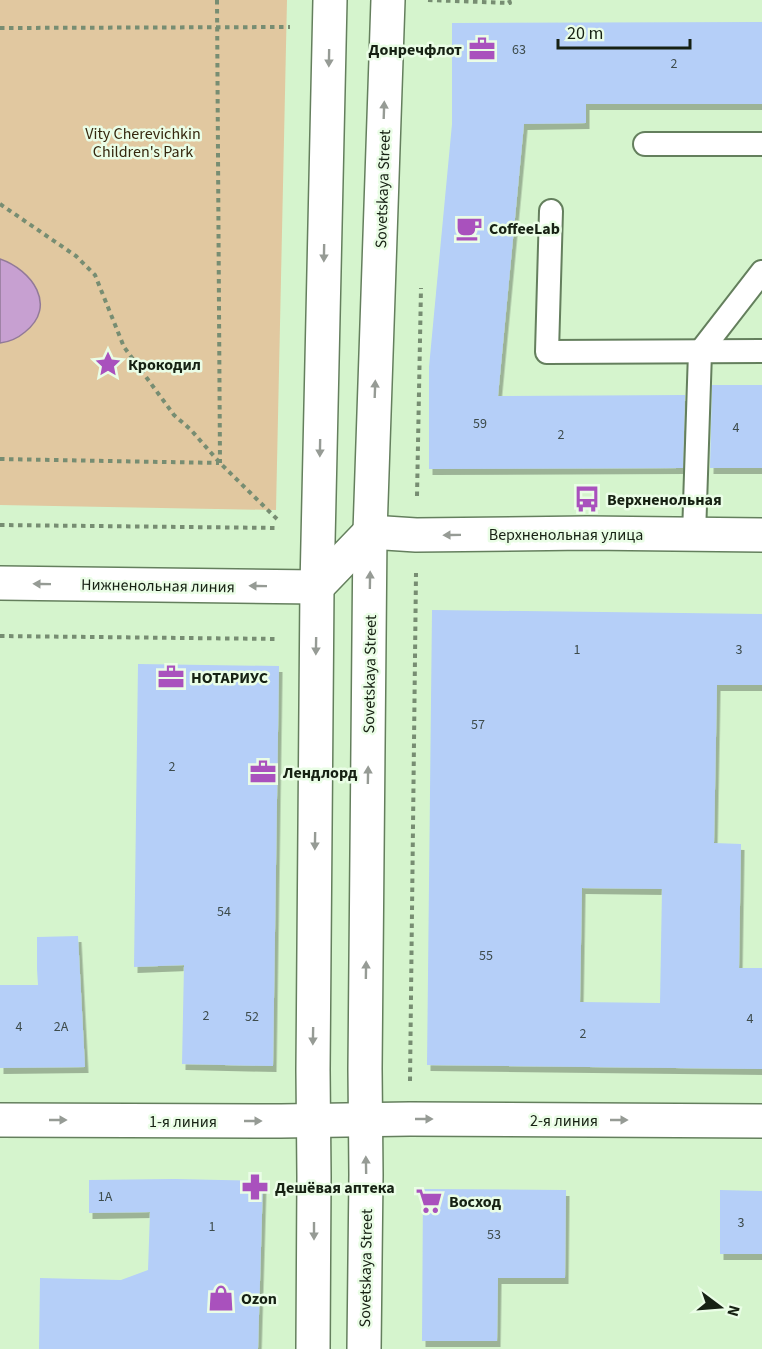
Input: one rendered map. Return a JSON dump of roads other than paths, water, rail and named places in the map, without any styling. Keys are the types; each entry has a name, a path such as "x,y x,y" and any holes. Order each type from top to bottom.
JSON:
{"main road":[{"path":"313,1349 317,587 330,0"},
{"name":"Sovetskaya Street","path":"364,1349 370,532 388,0"},
{"path":"317,587 370,532"},
{"name":"Верхненольная улица","path":"370,532 416,535 587,533 762,536"},
{"name":"Нижненольная линия","path":"0,584 317,587"},
{"name":"2-я линия","path":"365,1121 410,1119 762,1121"},
{"name":"1-я линия","path":"0,1120 365,1121"}],"lane":[{"path":"645,144 762,144"},
{"path":"551,211 548,352 762,351"},
{"path":"694,535 700,352 762,272"}],"place":[{"name":"Донречфлот","path":"482,49"},
{"name":"CoffeeLab","path":"469,228"},
{"name":"Крокодил","path":"108,364"},
{"name":"Верхненольная","path":"587,499"},
{"name":"НОТАРИУС","path":"171,677"},
{"name":"Лендлорд","path":"263,772"},
{"name":"Дешёвая аптека","path":"255,1187"},
{"name":"Восход","path":"429,1201"},
{"name":"Ozon","path":"221,1298"}],"park label":[{"name":"Vity Cherevichkin Children's Park","path":"143,142"}]}
